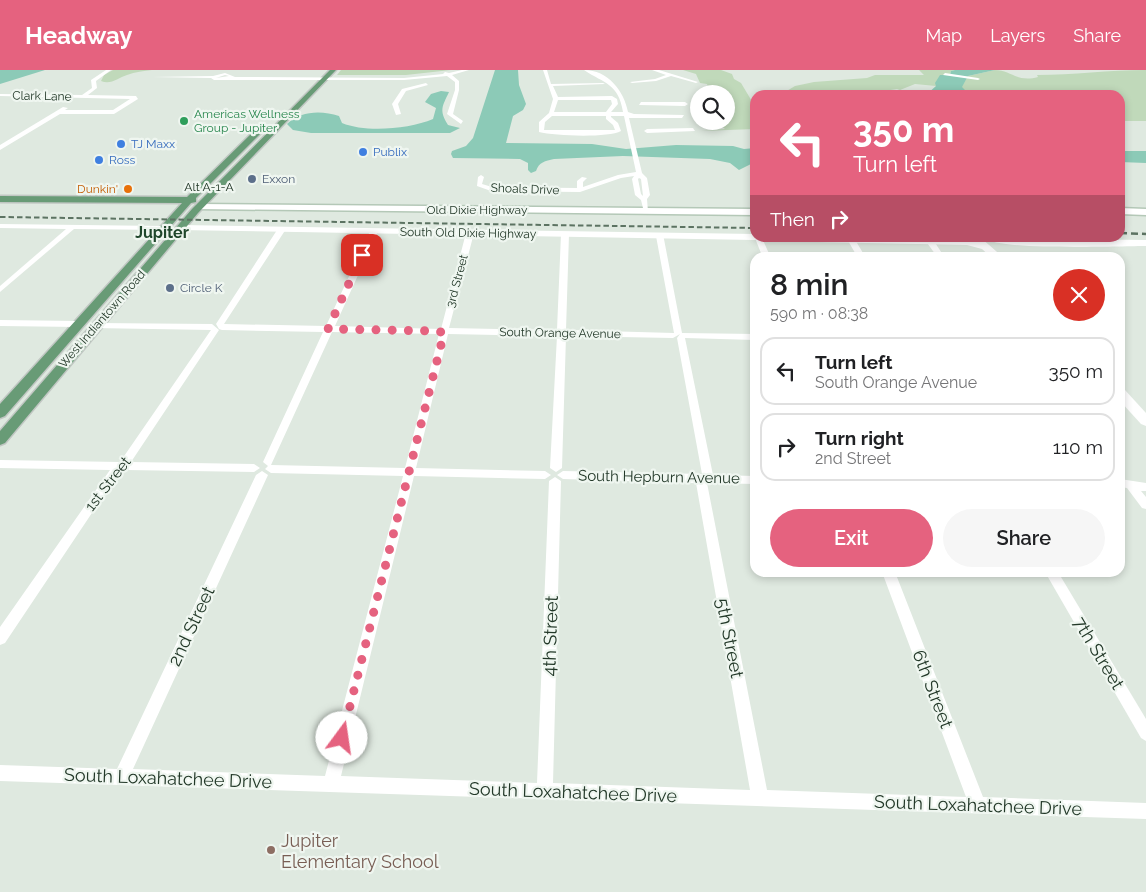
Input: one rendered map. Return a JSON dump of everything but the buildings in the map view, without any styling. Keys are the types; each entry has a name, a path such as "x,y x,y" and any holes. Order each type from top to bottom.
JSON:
{"main road":[{"path":"279,114 316,77 334,70"},
{"name":"West Indiantown Road","path":"0,440 181,228 325,75"},
{"name":"West Indiantown Road","path":"0,413 185,203 250,139 268,124"},
{"path":"250,139 264,140"},
{"name":"Alt A-1-A","path":"0,202 37,202 61,199 203,204 418,202"},
{"name":"Alt A-1-A","path":"0,202 185,203"},
{"path":"418,202 438,210"},
{"name":"Old Dixie Highway","path":"418,202 750,205"},
{"name":"Old Dixie Highway","path":"203,204 438,210 645,204 750,212"},
{"path":"1125,211 1146,212"},
{"path":"1125,218 1146,219"},
{"name":"South Old Dixie Highway","path":"181,228 750,237"},
{"path":"985,242 994,252"},
{"path":"1014,242 1146,243"},
{"path":"96,326 95,316 125,280 129,273 128,268"},
{"path":"19,418 24,405 81,336 78,324"},
{"path":"1125,398 1146,421"}],"street":[{"path":"76,102 94,90 93,81 109,70"},
{"path":"231,76 237,70"},
{"path":"446,74 458,70"},
{"path":"325,75 404,79 467,70"},
{"path":"553,70 546,71 556,99 551,114 542,122 541,131 544,133 615,133 618,130 616,124 608,118 609,110 615,104 615,100 612,98 556,99"},
{"path":"586,70 609,80 618,88 623,96 634,136 633,140 639,174 644,178 646,187 645,204"},
{"path":"594,70 607,74 627,93 629,116"},
{"path":"654,70 696,82"},
{"path":"446,74 457,82 457,90 450,114 461,122"},
{"path":"945,74 976,78"},
{"path":"590,75 590,84"},
{"path":"632,82 656,80 671,75"},
{"path":"154,77 213,77 215,80 231,76 316,77"},
{"path":"398,114 395,104 404,90 419,85 455,79"},
{"path":"550,85 603,84"},
{"name":"Clark Lane","path":"0,95 136,98 114,112 59,112"},
{"path":"641,104 685,104"},
{"path":"0,148 67,107"},
{"path":"551,114 608,114 682,118"},
{"path":"647,131 693,130"},
{"path":"639,174 635,179 636,187 638,195 645,204"},
{"name":"Shoals Drive","path":"481,177 480,185 491,189 580,190 620,176 639,174"},
{"name":"Shoals Drive","path":"580,190 580,181 584,178"},
{"path":"636,187 646,187"},
{"path":"0,226 163,228"},
{"path":"0,290 72,227"},
{"name":"1st Street","path":"0,639 112,474 122,467 282,229"},
{"name":"2nd Street","path":"121,777 374,231"},
{"name":"3rd Street","path":"331,783 470,233"},
{"name":"4th Street","path":"545,791 565,234"},
{"name":"5th Street","path":"660,236 760,798"},
{"path":"0,323 78,324"},
{"name":"South Orange Avenue","path":"96,326 750,337"},
{"name":"South Hepburn Avenue","path":"0,464 750,480"},
{"path":"1125,484 1146,487"},
{"path":"1125,484 1146,504"},
{"name":"6th Street","path":"890,577 978,806"},
{"name":"7th Street","path":"1054,577 1146,733"},
{"name":"South Loxahatchee Drive","path":"0,773 1146,811"}],"shaded area":[{"path":"0,70 45,70 0,84"},
{"path":"113,70 152,70 130,74 111,82 101,81 104,75"},
{"path":"341,70 451,70 406,75 337,75"},
{"path":"495,70 518,70 519,85 526,104 523,110 513,116 506,143 592,144 626,149 676,145 733,146 750,148 750,164 739,170 730,163 710,159 623,156 548,160 531,173 528,170 528,163 520,159 453,158 452,151 466,146 473,138"},
{"path":"683,70 721,70 732,74 734,79 741,83 750,98 750,129 735,130 735,85 707,85 700,83 696,74"},
{"path":"919,70 955,70 951,71 950,75 936,86 915,84 900,90 788,90 795,86 814,82 867,78 875,75 924,75"},
{"path":"995,70 1019,77 1031,78 1038,77 1037,75 1146,70 1146,121 1125,121 1125,90 959,90 968,76"},
{"path":"995,70 968,76 962,87 965,90 932,90 936,86 935,83 940,75 950,75 951,71"},
{"path":"441,91 449,92 443,108 445,120 448,125 460,128 450,133 311,133 293,130 287,124 298,116 318,112 339,116 342,123 363,128 388,129 412,125 433,119 436,108 425,102 431,94"},
{"path":"1125,151 1146,151 1146,163 1125,162"}],"railway":[{"path":"0,217 750,228"},
{"path":"1125,233 1146,234"}],"place":[{"name":"Americas Wellness Group - Jupiter","path":"184,121"},
{"name":"TJ Maxx","path":"121,144"},
{"name":"Publix","path":"363,152"},
{"name":"Ross","path":"99,160"},
{"name":"Exxon","path":"252,179"},
{"name":"Dunkin'","path":"128,189"},
{"name":"Circle K","path":"170,288"},
{"name":"Jupiter Elementary School","path":"271,850"}],"district":[{"name":"Jupiter","path":"162,232"}],"route":[{"path":"342,738 444,333 438,331 328,329 362,255"}]}
